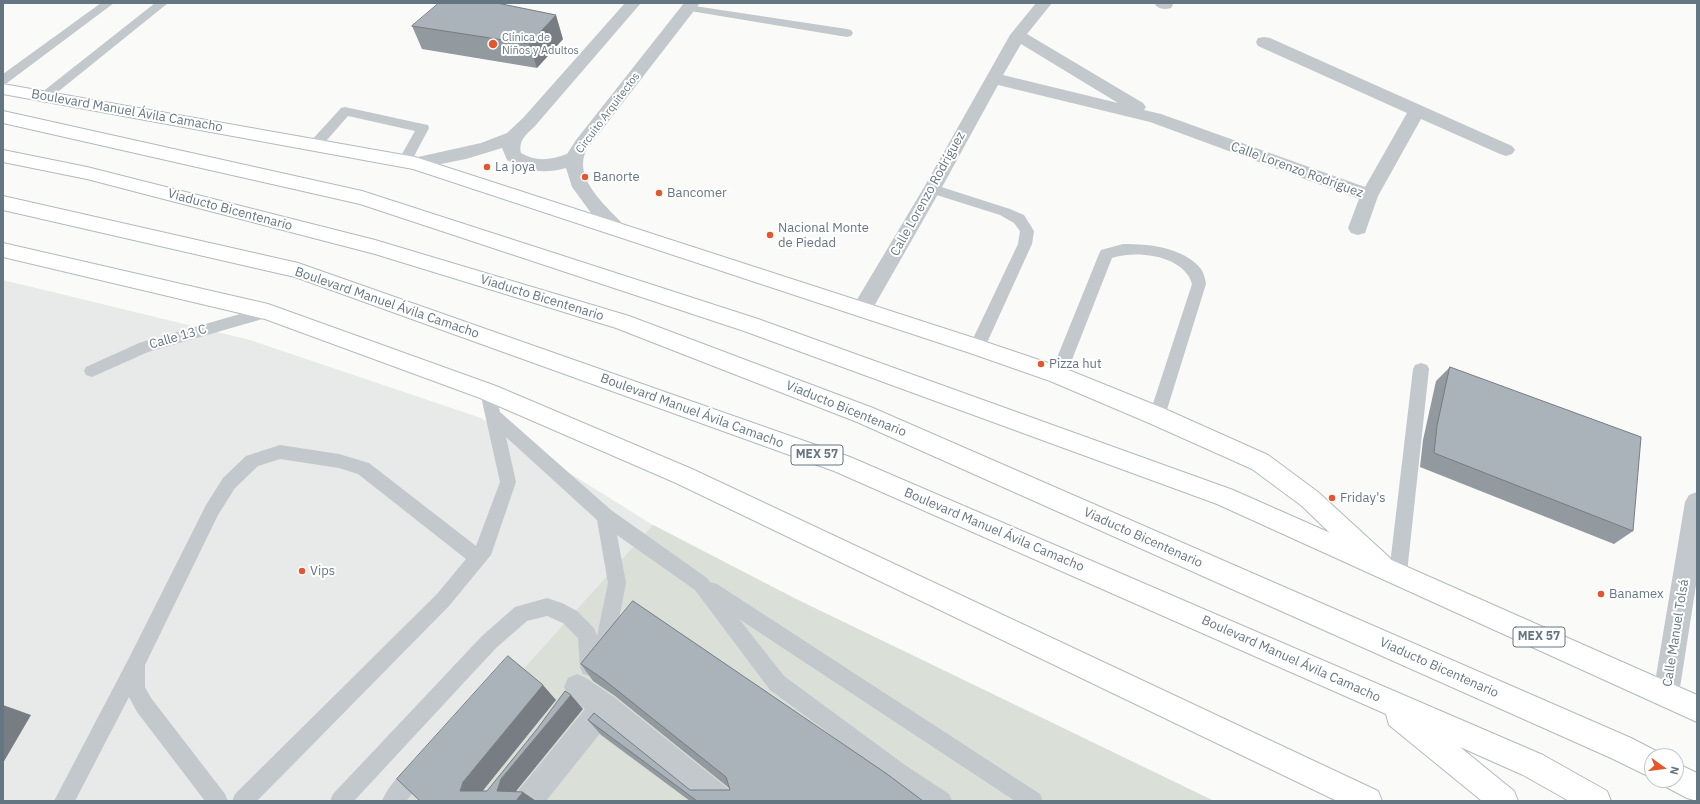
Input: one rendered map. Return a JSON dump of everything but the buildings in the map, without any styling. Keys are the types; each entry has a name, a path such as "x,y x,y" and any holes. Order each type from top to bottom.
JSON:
{"main road":[{"name":"Boulevard Manuel Ávila Camacho","path":"3,89 410,162 614,227 1058,375 1157,416 1260,462 1310,499 1389,570"},
{"name":"Boulevard Manuel Ávila Camacho","path":"3,117 369,200 758,328 1225,498 1697,709"},
{"name":"Viaducto Bicentenario","path":"3,156 87,173 375,247 622,322 865,415 1614,745 1644,760"},
{"name":"Boulevard Manuel Ávila Camacho","path":"3,203 298,270 835,462 1533,765 1597,801"},
{"path":"3,250 268,312 488,392 684,476 1368,801"},
{"path":"1378,697 1504,801"},
{"path":"1684,781 1697,788"}],"street":[{"path":"410,162 466,153 512,137 529,122 634,3"},
{"name":"Calle Lorenzo Rodríguez","path":"862,309 932,189 1018,35 1044,3"},
{"name":"Circuito Arquitectos","path":"614,227 583,190 576,177 575,158 579,147 690,5"},
{"name":"Calle Lorenzo Rodríguez","path":"1018,35 1155,118"},
{"path":"1264,42 1506,150"},
{"name":"Calle Lorenzo Rodríguez","path":"993,78 1155,118 1369,196 1417,110"},
{"path":"512,137 511,148 513,156 529,164 550,166 575,158"},
{"path":"1358,228 1369,196"},
{"name":"Calle Manuel Tolsá","path":"1666,694 1697,502"},
{"path":"578,686 721,801"},
{"path":"528,801 604,707"}],"lane":[{"path":"3,80 108,3"},
{"path":"45,96 162,3"},
{"path":"690,5 848,33"},
{"path":"315,145 345,111 424,128 410,162"},
{"path":"932,189 1005,212 1019,219 1027,231 1025,244 977,347"},
{"path":"1058,375 1106,254 1123,249 1146,249 1166,254 1181,261 1196,273 1199,284 1157,416"},
{"name":"Calle 13 C","path":"92,371 144,347 268,312"},
{"path":"1389,570 1421,369"},
{"path":"242,801 443,600 485,549 508,482 488,392"},
{"path":"493,415 605,516 701,584 1033,801"},
{"path":"64,801 136,664 212,510 229,483 252,461 280,452 339,461 363,468 478,558"},
{"path":"578,686 607,634 617,582 605,516"},
{"path":"701,584 777,683 898,772 942,801"},
{"path":"340,801 489,642 522,613 547,607 570,617 588,634 578,686"},
{"path":"136,664 135,690 144,705 218,801"},
{"path":"392,801 429,759"}],"shaded area":[{"path":"3,280 250,340 481,418 653,525 796,599 1214,801 3,801"},
{"path":"653,525 796,599 1214,801 405,801"}],"place":[{"name":"Clínica de Niños y Adultos","path":"493,44"},
{"name":"La joya","path":"487,167"},
{"name":"Banorte","path":"585,177"},
{"name":"Bancomer","path":"659,193"},
{"name":"Nacional Monte de Piedad","path":"770,235"},
{"name":"Pizza hut","path":"1041,364"},
{"name":"Friday's","path":"1332,498"},
{"name":"Vips","path":"302,571"},
{"name":"Banamex","path":"1601,594"}]}
